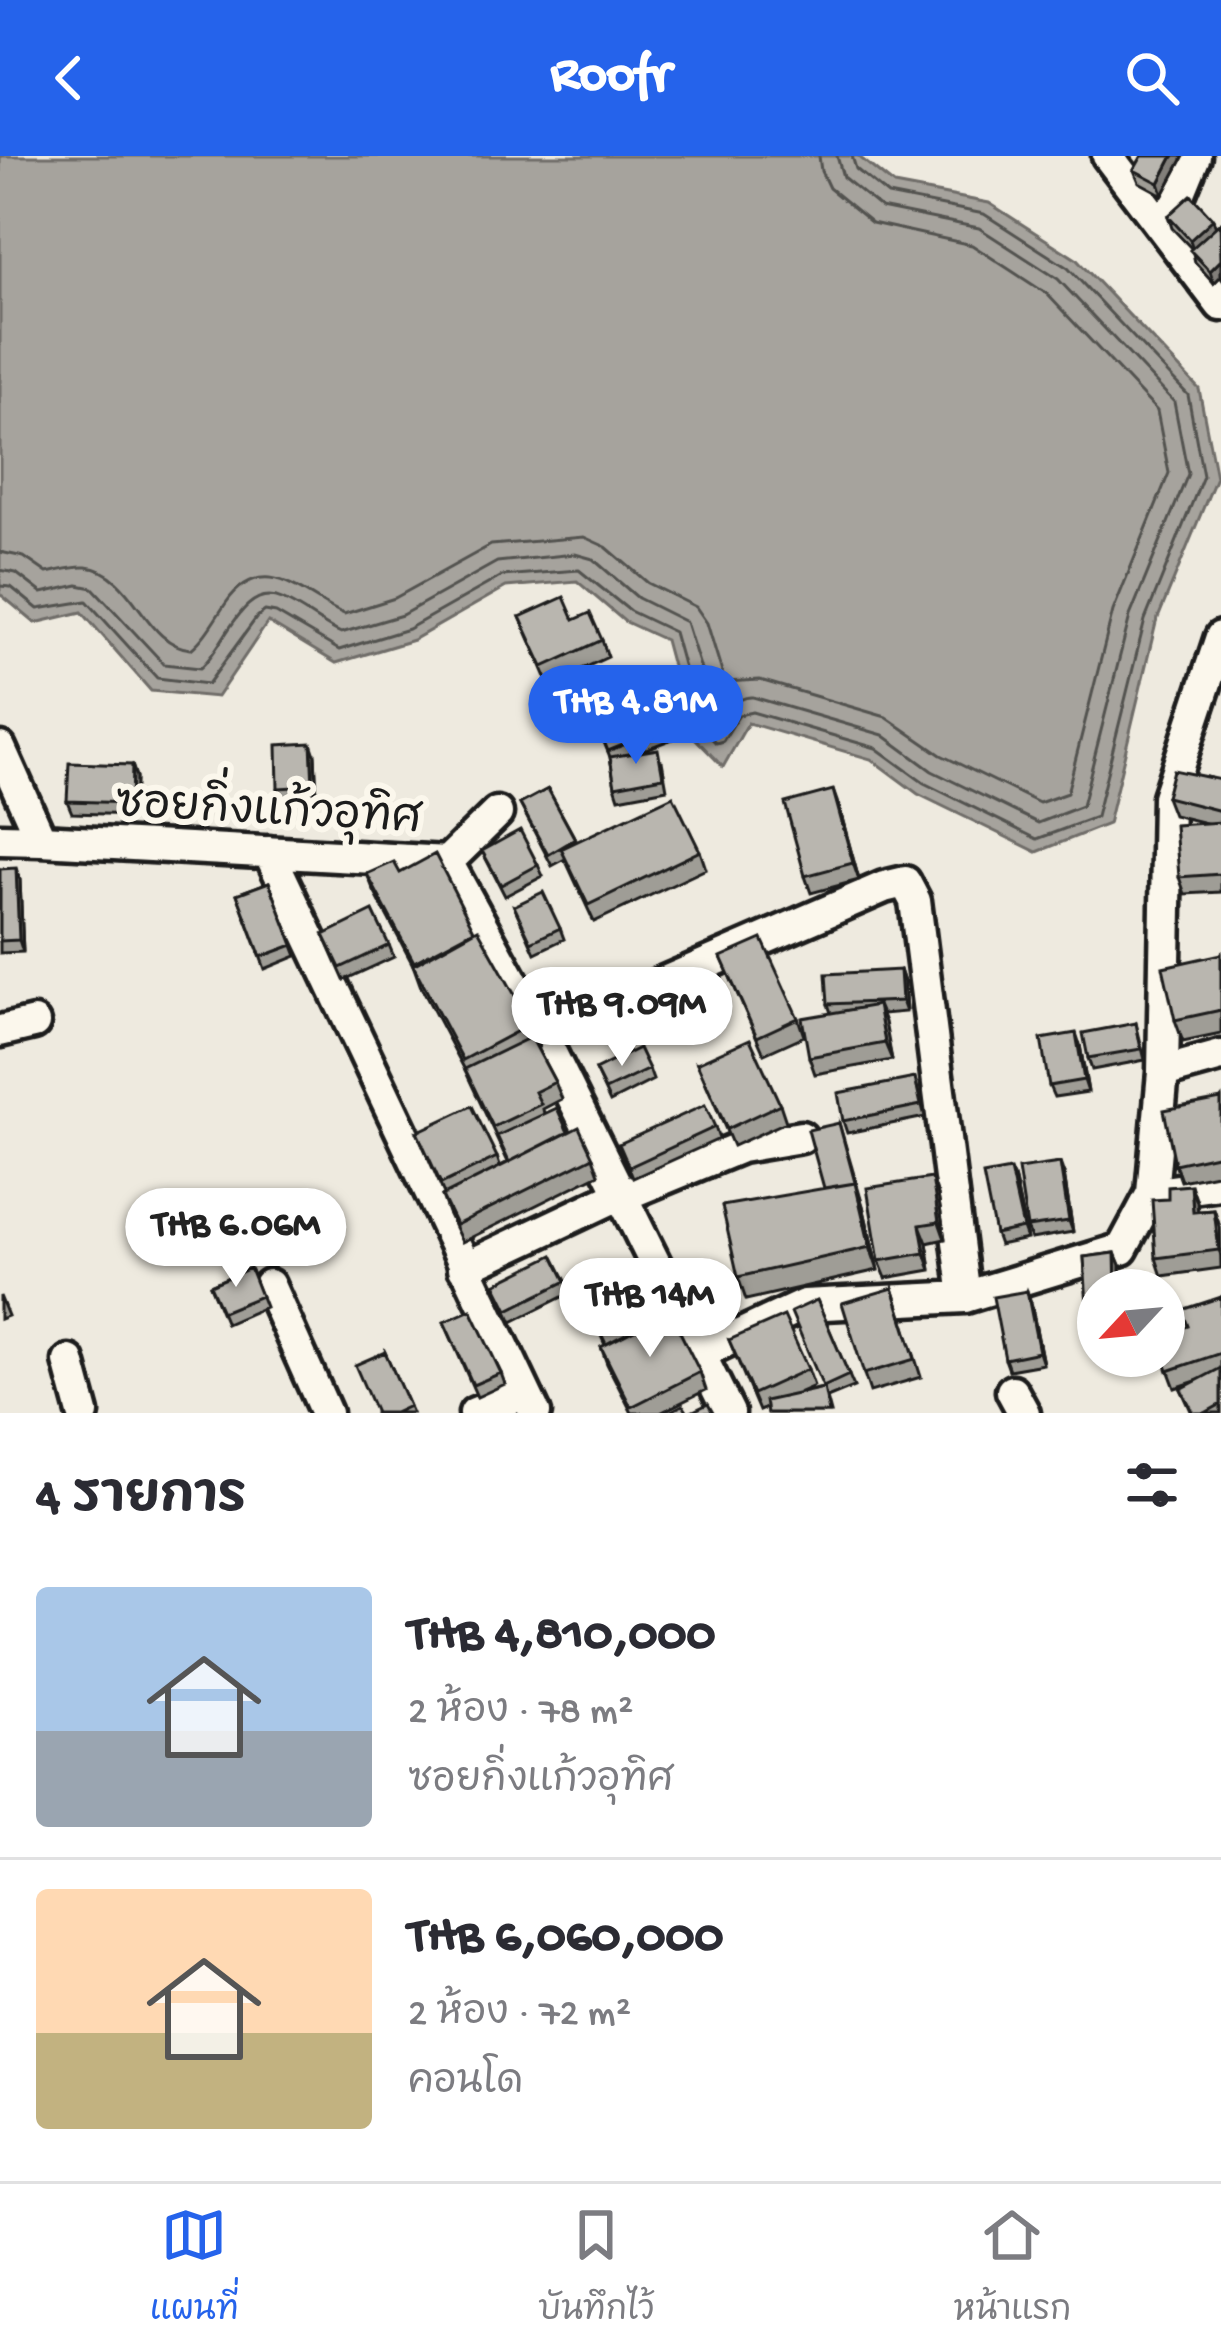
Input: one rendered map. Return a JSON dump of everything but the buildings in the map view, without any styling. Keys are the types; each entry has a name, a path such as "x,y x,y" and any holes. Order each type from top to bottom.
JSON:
{"street":[{"path":"1108,156 1221,305"},
{"path":"1165,229 1195,156"},
{"path":"699,1354 805,1305 965,1297 1122,1249 1152,1193 1163,1072 1168,797 1221,637"},
{"path":"0,748 41,840"},
{"path":"447,862 497,813"},
{"name":"ซอยกิ่งแก้วอุทิศ","path":"0,839 447,862 542,1035 729,1413"},
{"path":"269,852 530,1403 475,1413"},
{"path":"542,1035 904,882 915,901 965,1297"},
{"path":"0,1031 34,1023"},
{"path":"1163,1072 1221,1056"},
{"path":"464,1268 621,1195 741,1147 801,1137"},
{"path":"1152,1193 1221,1184"},
{"path":"269,1286 326,1413"},
{"path":"69,1361 83,1413"}],"water":[{"path":"0,156 858,156 894,185 989,203 1076,259 1199,389 1216,477 1156,623 1108,824 1037,852 918,794 871,759 748,723 723,767 690,733 665,640 624,621 577,581 506,587 413,640 336,663 268,622 217,697 151,691 82,612 35,623 0,594"}]}
